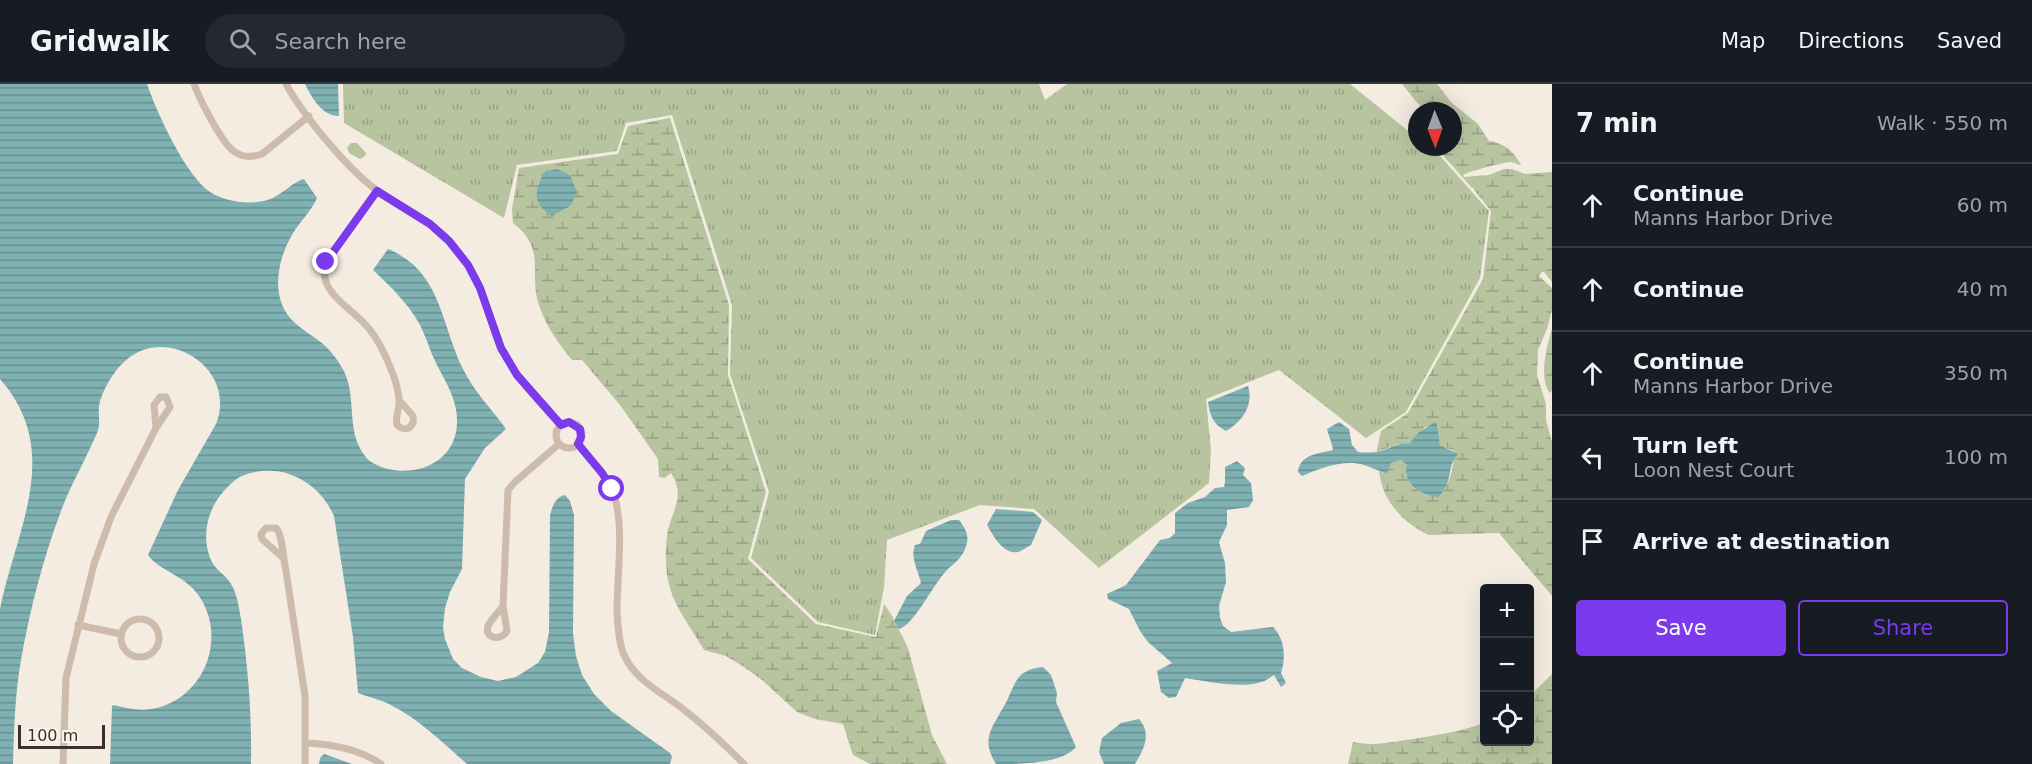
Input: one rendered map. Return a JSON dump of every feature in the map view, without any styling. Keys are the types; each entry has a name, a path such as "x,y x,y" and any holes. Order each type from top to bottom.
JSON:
{"street":[{"path":"194,84 225,142 232,151 242,156 262,154 309,116"},
{"path":"286,84 348,164 377,191 430,224 449,241 468,265 480,288 501,348 517,375 561,425"},
{"path":"377,191 334,250 322,272 324,282 330,292 360,318 372,332 390,368 400,401"},
{"path":"569,422 577,425 581,432 578,444 566,448 559,444 556,432 561,425 569,422"},
{"path":"63,764 66,678 94,564 111,517 156,428"},
{"path":"504,606 508,490 559,444"},
{"path":"578,444 602,473 612,489 617,505 619,525 618,629 623,653 632,670 644,682 682,708 744,764"},
{"path":"282,557 305,696 305,764"},
{"path":"141,619 153,624 159,636 159,642 153,653 148,656 135,657 125,651 120,640 121,634 128,623 141,619"},
{"path":"78,625 121,634"},
{"path":"306,743 348,749 368,756 381,764"}],"green space":[{"path":"343,84 1039,84 1045,100 1067,84 1350,84 1408,131 1408,156 1440,156 1489,211 1480,278 1406,412 1366,438 1279,370 1206,399 1211,450 1209,483 1099,568 1034,509 980,505 887,540 884,587 875,635 818,622 751,558 769,492 730,374 732,305 672,115 626,123 617,151 517,165 504,218 344,123"},
{"path":"1402,84 1437,84 1451,102 1417,102"},
{"path":"1462,111 1478,124 1489,141 1508,148 1521,165 1511,162 1502,163 1467,173 1463,175 1464,177 1489,175 1504,169 1512,169 1525,174 1552,172 1552,282 1544,272 1539,276 1552,288 1552,310 1538,350 1537,375 1546,404 1546,420 1552,442 1552,596 1499,533 1429,535 1411,524 1395,510 1381,481 1379,470 1383,473 1391,463 1401,460 1408,465 1406,475 1411,485 1439,497 1448,482 1454,451 1440,445 1437,424 1425,427 1409,444 1398,444 1377,452 1377,449 1381,431 1408,413 1483,279 1491,211 1444,156 1462,156"},
{"path":"670,118 729,305 728,375 766,492 748,559 816,624 876,637 884,604 908,648 932,735 947,764 870,764 853,755 843,724 815,719 797,712 744,667 726,656 704,650 678,608 668,580 666,542 678,495 675,481 671,473 665,478 659,477 658,459 620,405 582,360 572,360 554,336 543,315 535,284 535,262 530,243 524,233 513,223 512,209 519,168 618,154 628,126"},
{"path":"351,143 357,143 366,153 365,156 360,159 349,153 347,148"},
{"path":"1552,329 1552,390 1550,393 1546,387 1544,371"},
{"path":"1552,674 1552,764 1348,764 1353,742 1378,744 1395,742 1452,732 1480,724 1480,746 1534,746 1534,692"}],"water":[{"path":"0,84 147,84 157,110 180,155 197,180 212,193 234,201 257,202 275,197 304,179 317,198 292,235 282,257 278,281 282,304 295,323 325,346 341,366 349,388 355,434 365,456 376,465 397,470 410,471 422,468 442,457 455,436 457,423 456,408 451,394 420,325 405,302 373,270 388,249 406,259 419,271 430,285 438,301 467,377 506,429 485,448 465,479 462,569 450,592 443,627 453,659 462,668 481,677 498,681 516,677 538,663 545,652 549,632 550,516 556,500 565,495 570,501 574,515 573,633 576,656 582,675 594,694 611,711 670,753 672,757 670,764 467,764 430,731 400,710 358,693 353,637 334,516 326,502 310,485 283,472 268,471 238,478 225,490 218,498 209,518 206,539 211,560 233,588 239,610 249,691 251,764 110,764 112,706 146,710 169,704 196,682 205,667 210,651 211,633 208,616 201,599 188,584 159,566 148,555 178,490 216,424 220,403 216,384 207,368 192,356 174,349 156,347 137,353 120,366 102,396 97,433 61,511 48,547 33,603 17,686 13,764 0,764 0,609 24,520 30,491 32,463 29,434 19,407 0,379"},
{"path":"305,84 338,84 339,116 323,110"},
{"path":"557,169 570,175 577,192 571,205 552,216 541,207 537,192 544,172"},
{"path":"1248,386 1248,406 1242,418 1226,431 1213,419 1208,402"},
{"path":"1339,422 1349,429 1352,445 1358,452 1368,453 1399,444 1409,444 1419,432 1435,422 1440,445 1458,454 1452,464 1444,491 1439,497 1415,488 1407,478 1407,465 1401,460 1391,463 1387,473 1364,465 1348,463 1324,467 1302,476 1298,472 1299,466 1306,458 1333,450 1327,429"},
{"path":"1237,461 1245,468 1243,475 1251,483 1253,500 1249,507 1227,510 1227,525 1219,542 1225,563 1226,582 1219,606 1220,618 1223,626 1231,632 1273,627 1282,643 1284,661 1281,673 1286,683 1281,687 1274,675 1263,681 1244,685 1185,678 1176,697 1169,698 1161,692 1157,671 1172,663 1148,642 1129,609 1108,599 1107,594 1126,585 1160,540 1170,538 1175,533 1175,513 1188,503 1205,497 1215,488 1224,487 1225,467"},
{"path":"996,509 1033,512 1042,520 1031,545 1013,552 999,543 987,525"},
{"path":"951,520 959,520 965,529 967,542 965,550 941,577 908,624 899,629 894,621 907,596 921,583 914,559 915,545 920,544 926,531"},
{"path":"1043,667 1051,675 1057,693 1056,702 1076,747 1070,753 1051,760 996,764 989,748 989,735 1017,680 1026,672"},
{"path":"1139,719 1146,736 1144,747 1135,764 1104,764 1099,752 1102,738 1121,723"},
{"path":"324,754 352,764 319,764"}],"route":[{"path":"326,262 377,191 430,224 449,241 468,265 480,288 501,348 517,375 561,425 569,422 577,425 581,432 578,444 612,489"}]}
